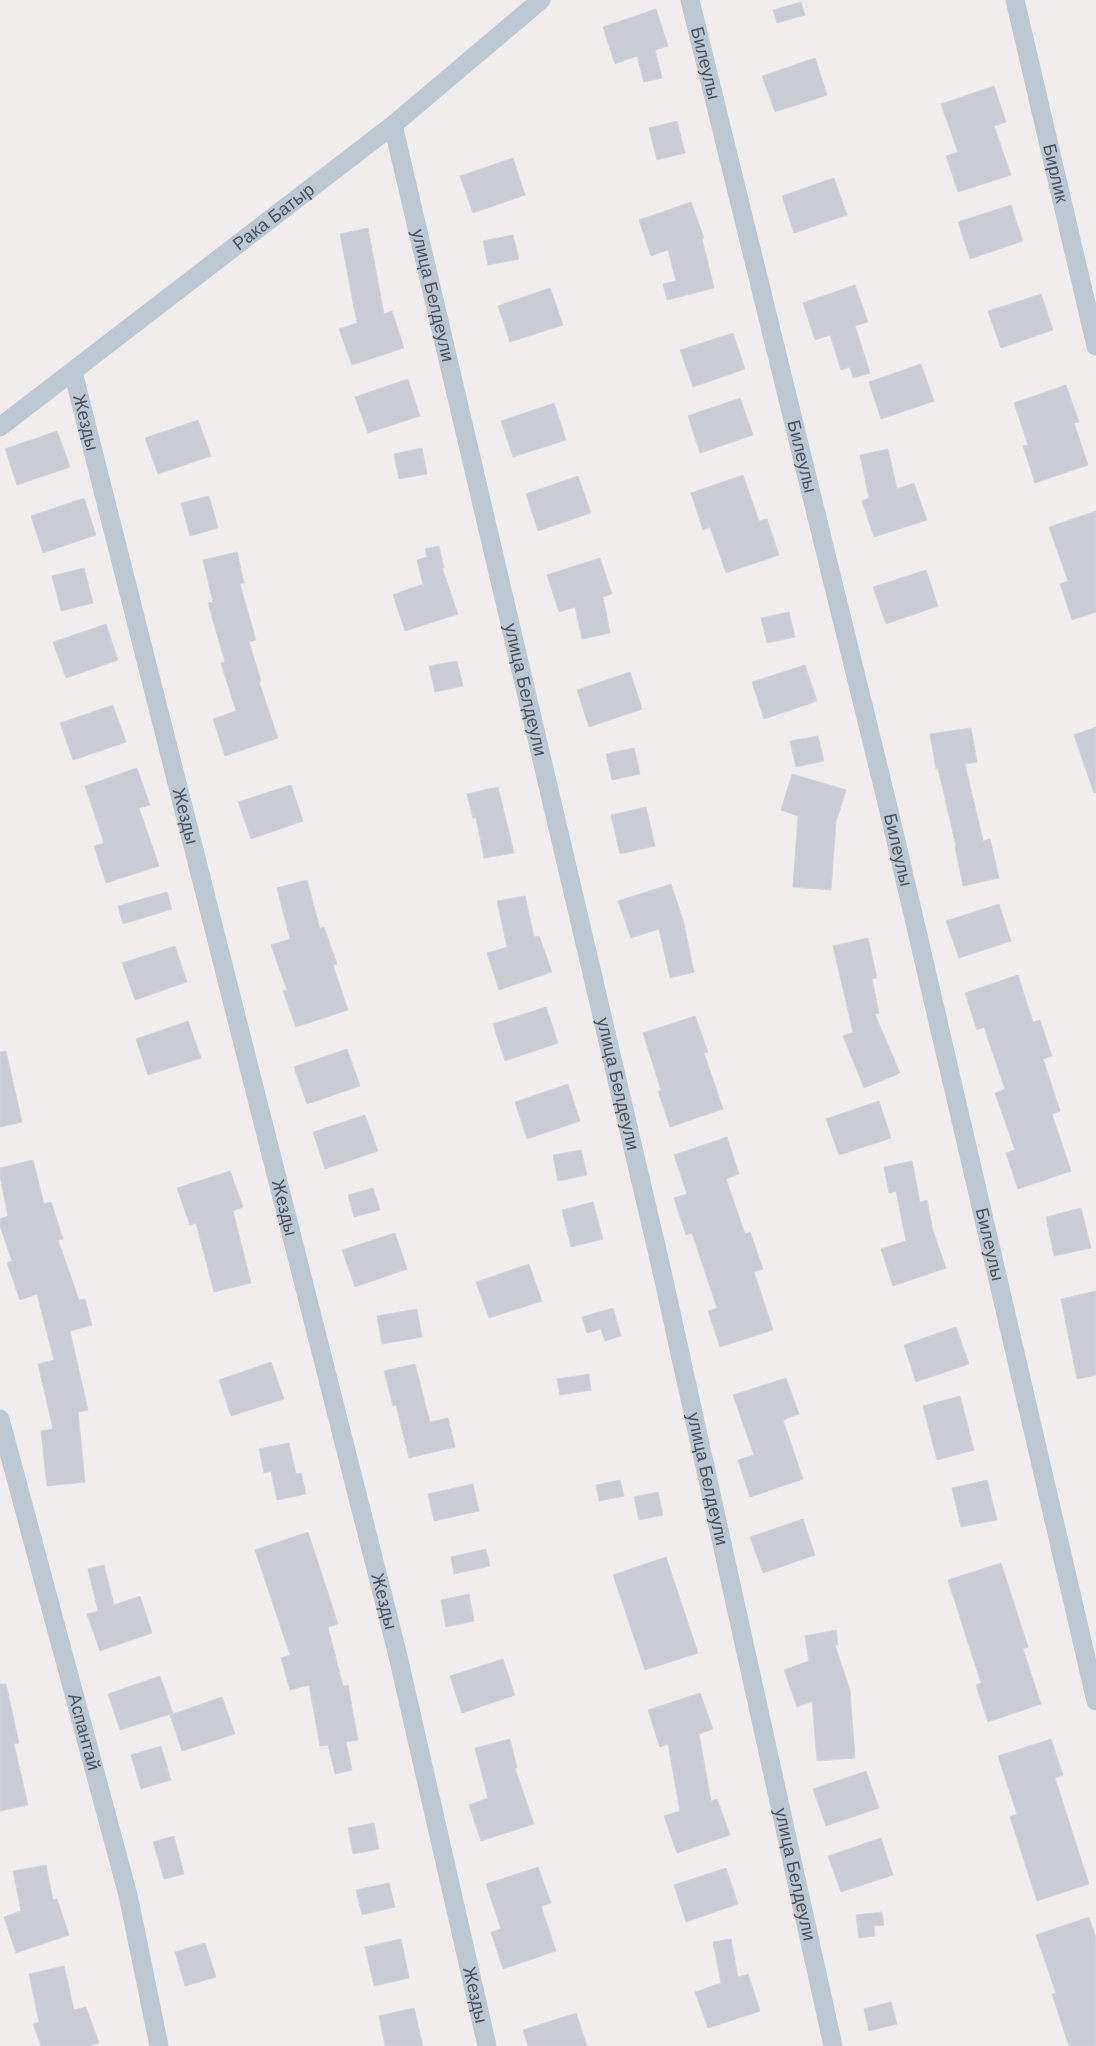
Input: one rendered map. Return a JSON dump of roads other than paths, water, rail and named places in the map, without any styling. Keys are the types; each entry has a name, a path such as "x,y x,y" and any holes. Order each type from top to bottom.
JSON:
{"street":[{"name":"Рака Батыр","path":"0,427 393,124 541,0"},
{"name":"Билеулы","path":"690,0 889,811 1096,1701"},
{"name":"Бирлик","path":"1015,0 1096,346"},
{"name":"улица Белдеули","path":"393,124 660,1263 834,2046"},
{"name":"Жезды","path":"73,372 395,1643 487,2046"},
{"name":"Аспантай","path":"0,1419 128,1895 159,2046"}]}
